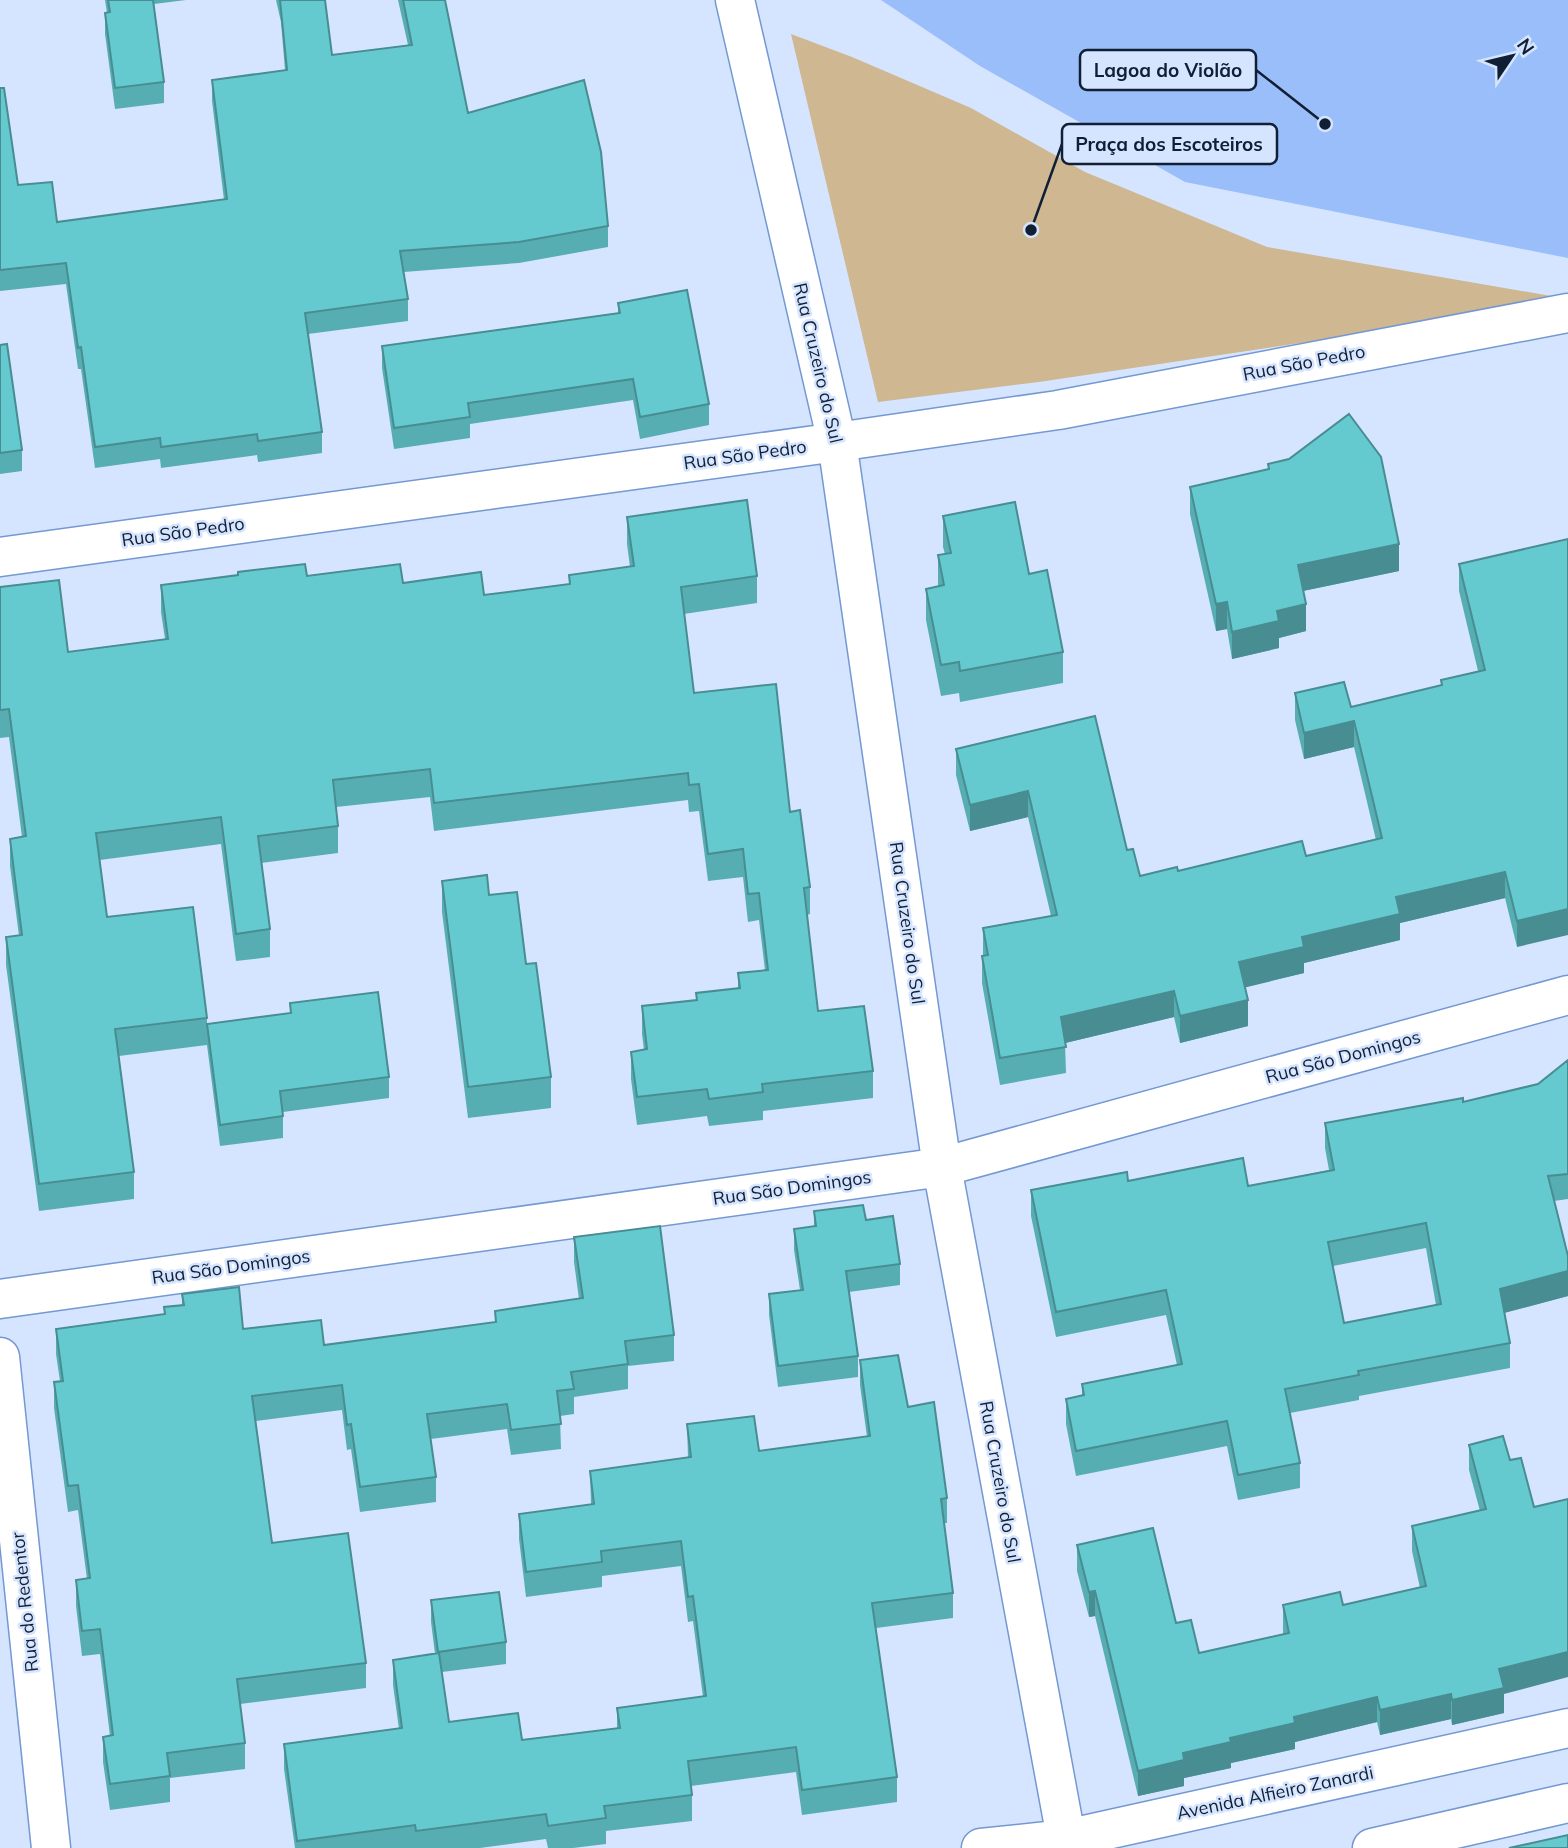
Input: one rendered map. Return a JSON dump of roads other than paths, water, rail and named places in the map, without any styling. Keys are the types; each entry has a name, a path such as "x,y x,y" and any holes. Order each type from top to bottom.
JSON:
{"street":[{"name":"Rua Cruzeiro do Sul","path":"735,0 837,442 942,1167 1067,1843"},
{"name":"Rua São Pedro","path":"0,557 1058,410 1568,313"},
{"name":"Rua São Domingos","path":"0,1299 942,1167 1568,995"},
{"name":"Rua do Redentor","path":"0,1357 51,1848"},
{"name":"Avenida Alfieiro Zanardi","path":"982,1848 1067,1843 1568,1728"},
{"path":"1372,1848 1568,1803"}],"water":[{"path":"881,0 1568,0 1568,258 1185,182 980,66"}],"place":[{"name":"Lagoa do Violão","path":"1325,124"},
{"name":"Praça dos Escoteiros","path":"1031,230"}]}
